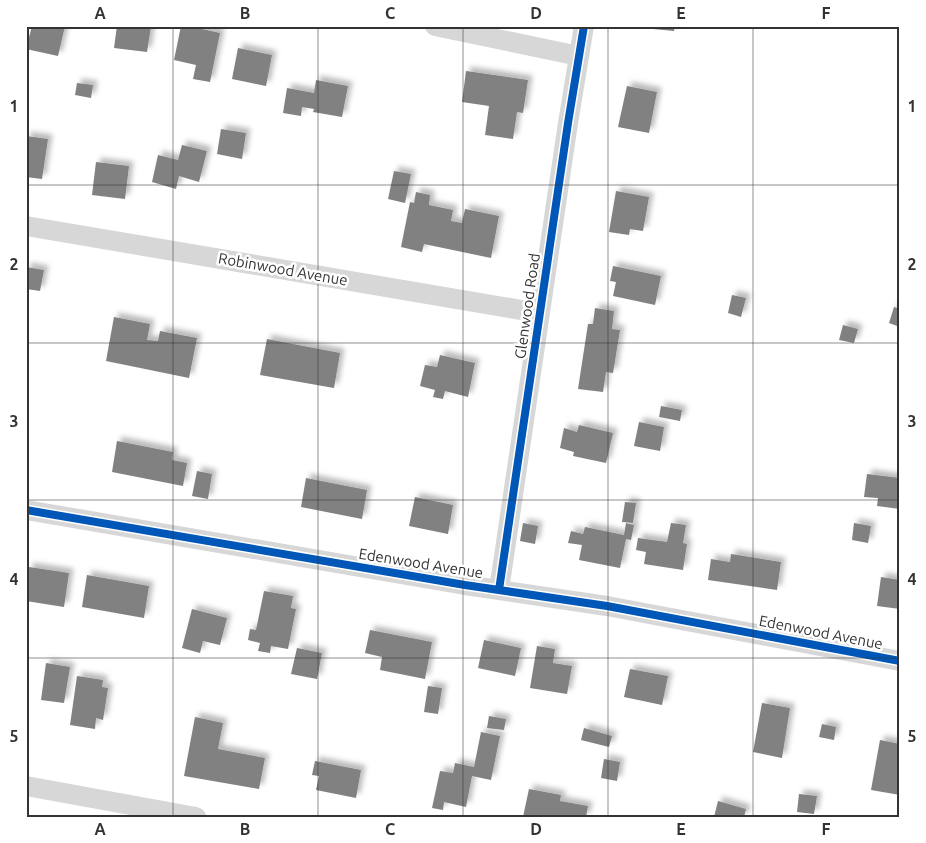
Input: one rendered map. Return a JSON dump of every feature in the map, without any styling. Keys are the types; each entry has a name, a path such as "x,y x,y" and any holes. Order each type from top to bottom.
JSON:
{"street":[{"path":"435,26 579,56"},
{"name":"Glenwood Road","path":"499,590 584,26"},
{"name":"Robinwood Avenue","path":"26,226 540,313"},
{"name":"Edenwood Avenue","path":"26,510 499,590 608,606 900,661"},
{"path":"26,786 196,817"}],"building":[{"path":"32,26 65,26 58,56 26,49"},
{"path":"117,26 151,26 147,52 114,48"},
{"path":"181,26 220,33 210,82 193,79 196,65 174,60"},
{"path":"653,26 675,26 674,31 653,29"},
{"path":"238,48 272,55 266,86 232,79"},
{"path":"466,71 528,80 523,113 517,112 513,139 485,135 489,106 462,102"},
{"path":"316,80 348,86 342,117 313,112 314,109 302,107 301,116 283,113 287,88 314,93"},
{"path":"77,83 93,85 91,98 75,95"},
{"path":"627,86 657,92 649,133 618,127"},
{"path":"221,129 246,133 242,159 217,154"},
{"path":"26,136 48,139 42,179 26,177"},
{"path":"182,145 207,151 199,182 179,176 176,189 152,182 158,155 178,160"},
{"path":"96,162 129,166 125,199 92,195"},
{"path":"394,171 411,174 405,203 388,199"},
{"path":"616,191 649,197 643,231 630,229 629,235 609,232"},
{"path":"416,192 430,195 429,205 453,210 451,221 462,223 465,209 499,216 491,258 424,244 422,252 401,247 410,202 414,203"},
{"path":"613,266 661,276 655,305 613,296 616,282 610,281"},
{"path":"26,267 44,270 40,291 26,289"},
{"path":"732,295 746,298 741,317 728,313"},
{"path":"894,307 900,309 900,327 889,323"},
{"path":"595,308 614,311 612,329 620,330 613,373 606,372 603,392 578,389 588,324 593,324"},
{"path":"114,317 150,324 147,340 158,341 160,331 197,338 189,378 106,361"},
{"path":"843,325 858,329 854,343 839,340"},
{"path":"267,339 340,353 334,388 260,375"},
{"path":"440,355 475,363 468,397 445,391 443,399 433,397 435,390 420,386 425,365 437,367"},
{"path":"661,406 682,410 680,421 659,417"},
{"path":"639,422 664,427 660,451 634,446"},
{"path":"579,425 613,433 606,463 573,456 574,452 560,448 564,428 577,432"},
{"path":"117,441 173,452 172,460 187,463 183,486 112,472"},
{"path":"197,471 212,474 208,499 192,496"},
{"path":"867,474 900,478 900,509 877,506 878,498 864,497"},
{"path":"306,478 367,490 362,519 301,507"},
{"path":"415,497 453,505 448,534 409,526"},
{"path":"625,502 636,503 633,523 622,522"},
{"path":"523,523 538,526 535,544 520,541"},
{"path":"626,523 634,525 631,540 626,539 620,568 579,560 582,545 568,543 571,531 583,534 585,527 624,535"},
{"path":"671,523 686,525 683,543 687,544 683,570 644,564 646,552 636,550 638,538 667,542"},
{"path":"854,523 871,526 868,543 852,540"},
{"path":"731,554 781,562 777,590 708,580 711,559 730,562"},
{"path":"29,567 69,573 64,607 26,601 26,583"},
{"path":"87,575 149,586 144,618 82,607"},
{"path":"881,577 900,580 900,609 877,606"},
{"path":"264,591 293,596 291,608 296,609 288,649 271,646 270,653 258,651 260,643 248,640 250,629 256,630"},
{"path":"192,609 227,618 220,645 203,641 200,653 182,648"},
{"path":"370,630 432,642 425,679 380,670 382,657 365,653"},
{"path":"484,640 521,648 515,676 478,668"},
{"path":"537,646 555,649 553,663 572,666 567,694 530,688"},
{"path":"297,648 322,653 317,679 291,674"},
{"path":"46,663 70,667 64,703 41,700"},
{"path":"630,669 668,676 662,705 624,697"},
{"path":"77,676 103,680 102,687 108,688 103,720 96,718 95,729 70,725"},
{"path":"428,686 442,688 438,714 424,712"},
{"path":"762,703 790,708 782,758 753,752"},
{"path":"489,716 506,719 504,730 487,728"},
{"path":"195,717 223,723 218,749 265,758 259,789 184,776"},
{"path":"822,724 836,727 834,740 819,737"},
{"path":"584,728 612,736 609,747 581,740"},
{"path":"481,732 500,736 491,780 472,776 466,807 444,802 443,810 432,808 440,771 453,773 455,763 474,767"},
{"path":"880,740 900,744 900,795 871,790"},
{"path":"604,759 620,762 617,781 601,778"},
{"path":"315,761 361,770 356,798 316,790 319,776 312,775"},
{"path":"529,789 561,795 560,801 588,806 586,817 523,817"},
{"path":"799,794 817,796 814,814 797,812"},
{"path":"718,801 746,809 744,817 714,817"}],"cycle path":[{"path":"499,590 584,26"},
{"path":"26,510 465,585 607,606 900,661"}]}
